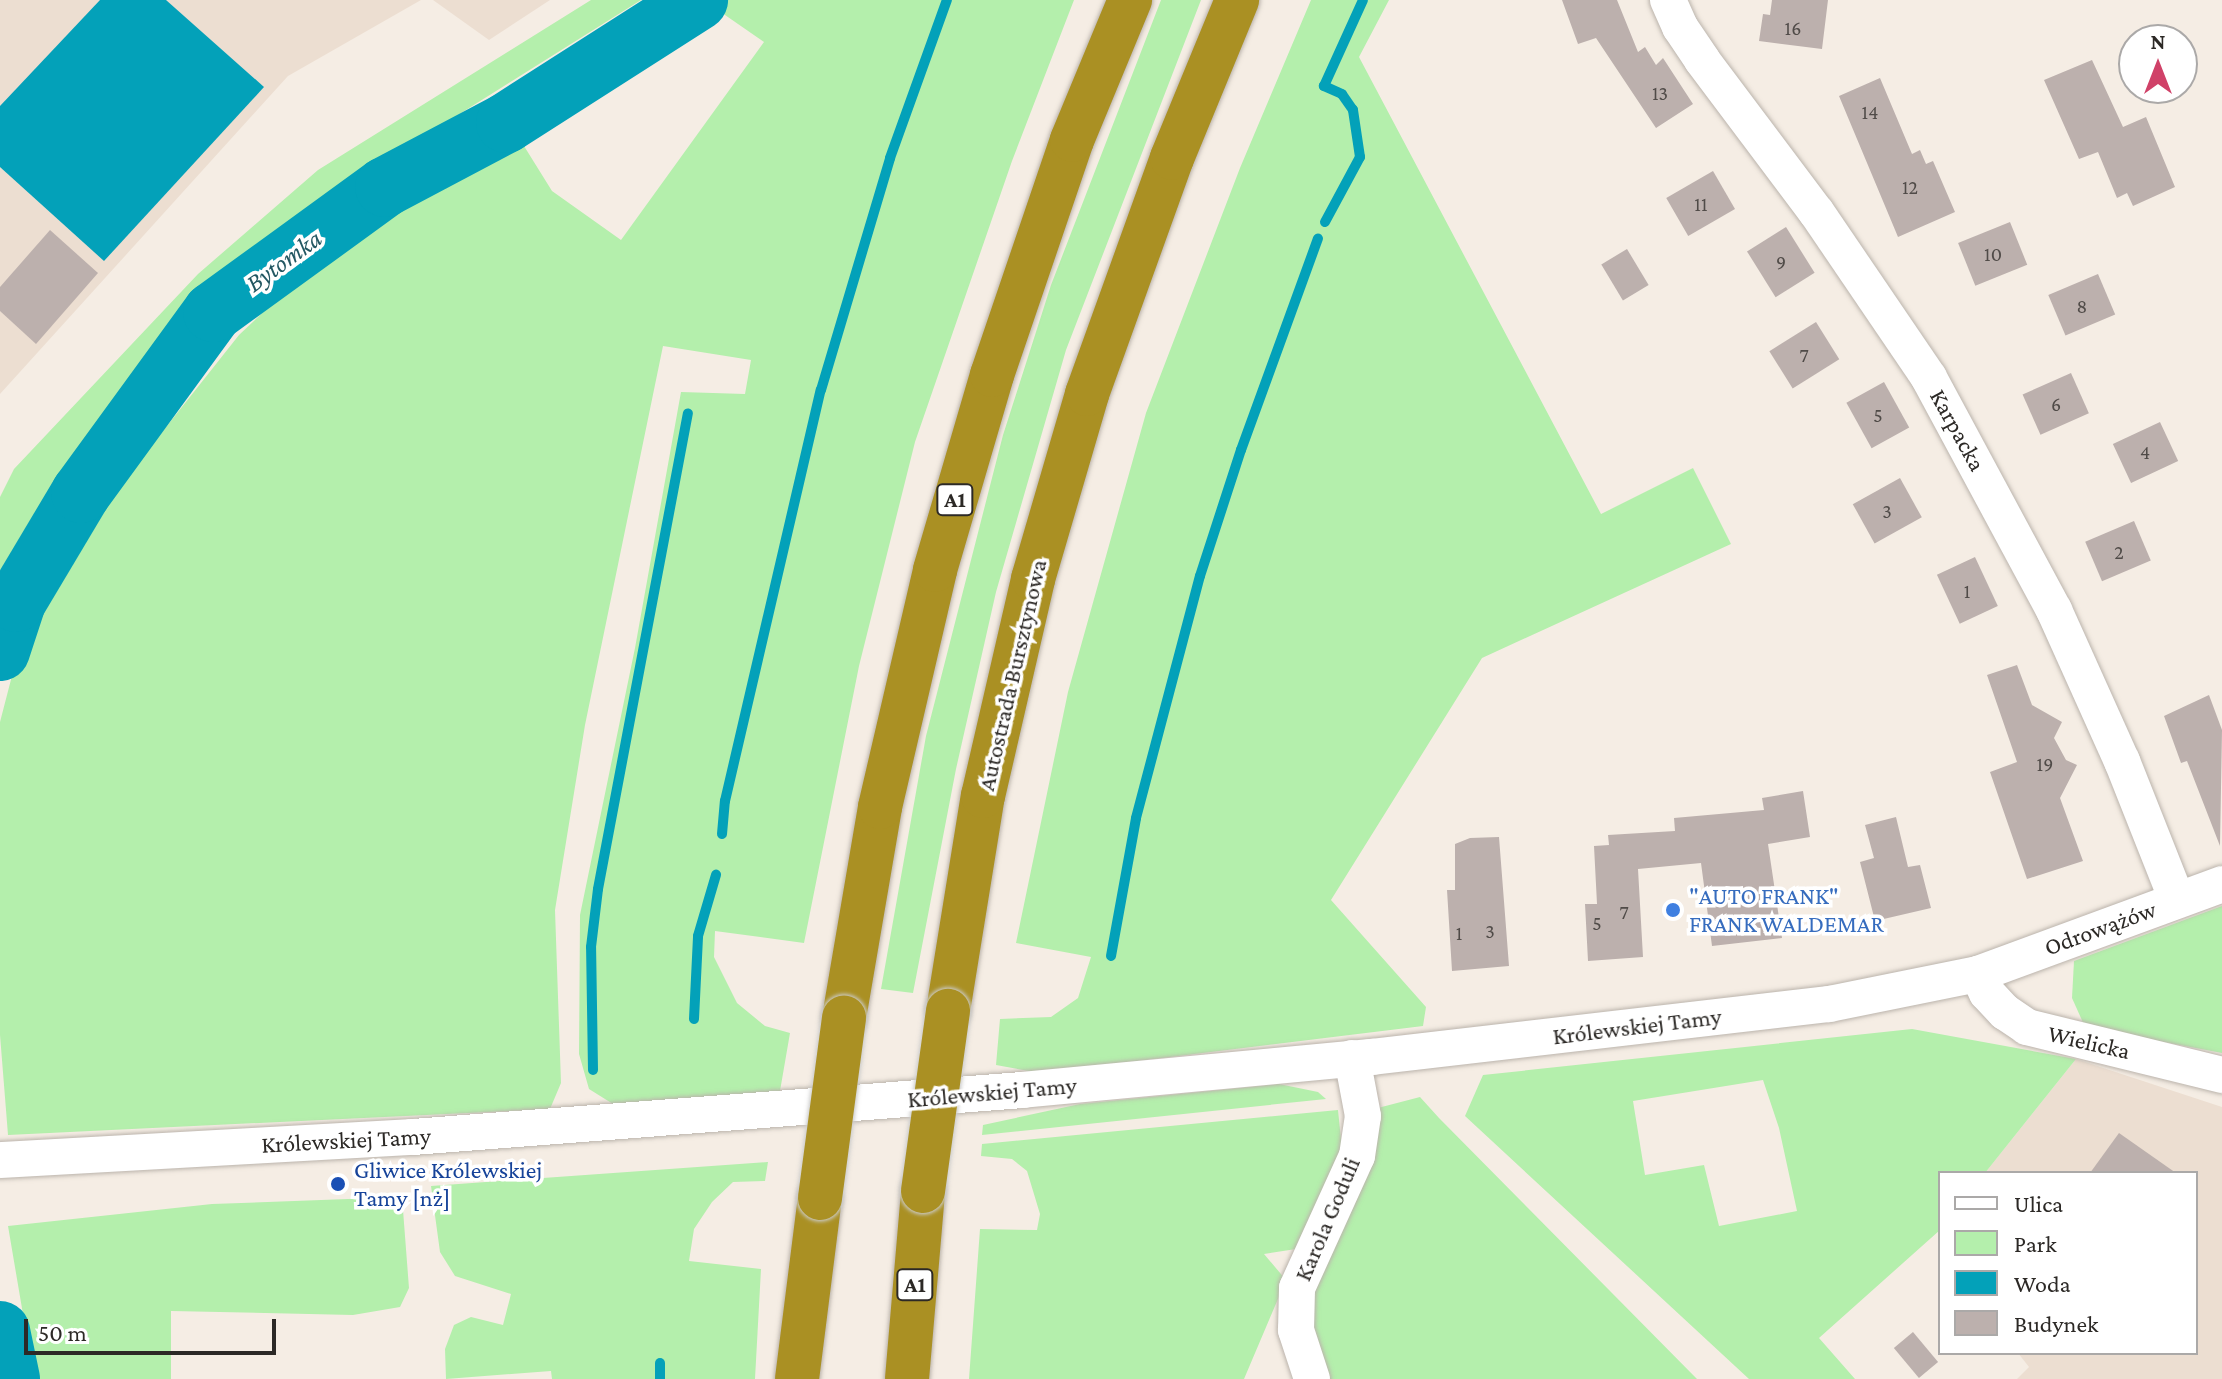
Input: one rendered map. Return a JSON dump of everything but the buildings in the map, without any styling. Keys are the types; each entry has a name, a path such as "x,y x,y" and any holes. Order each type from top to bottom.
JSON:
{"highway":[{"name":"A1","path":"797,1379 844,1018 880,807 935,570 992,375 1067,154 1130,0"},
{"name":"Autostrada Bursztynowa","path":"907,1379 923,1191 948,1011 983,796 1033,579 1087,394 1172,158 1237,0"}],"street":[{"name":"Karpacka","path":"1668,0 1680,27 1702,60 1867,283 1936,391 2054,610 2122,761 2177,900"},
{"name":"Odrowążów","path":"1978,974 2222,884"},
{"name":"Królewskiej Tamy","path":"0,1160 413,1137 711,1115 1352,1058 1829,1004 1978,974"},
{"name":"Wielicka","path":"1978,974 1996,1003 2027,1027 2222,1075"},
{"name":"Karola Goduli","path":"1312,1379 1296,1330 1297,1288 1357,1156 1363,1116 1352,1058"}],"shaded area":[{"path":"0,0 421,0 288,76 0,394"},
{"path":"433,0 550,0 489,40"},
{"path":"2076,1059 2222,1107 2222,1379 2017,1379 2029,1367 2020,1355 2198,1355 2198,1171 1987,1171"}],"green space":[{"path":"591,0 641,0 356,179 205,299 47,513 0,606 0,497 14,469 198,274 318,170"},
{"path":"725,0 1074,0 1012,161 915,442 859,666 804,943 715,931 714,957 737,1003 765,1026 790,1033 780,1091 613,1104 589,1089 579,1054 580,915 635,648 681,392 745,394 751,360 663,346 585,725 555,910 561,1083 550,1109 8,1135 0,1035 0,722 21,641 75,542 239,335 326,253 474,169 585,85 595,93 524,146 552,191 621,240 764,42 712,6"},
{"path":"1161,0 1201,0 1066,350 996,592 956,769 913,993 881,989 926,736 1003,435 1051,285"},
{"path":"1311,0 1389,0 1359,57 1601,514 1693,468 1731,544 1482,658 1331,900 1426,1007 1423,1026 1040,1073 996,1065 1000,1019 1051,1017 1078,998 1091,957 1016,943 1068,692 1146,413 1240,168"},
{"path":"2222,906 2222,1053 2085,1027 2072,998 2074,961"},
{"path":"1912,1029 2076,1059 1987,1171 1938,1171 1938,1232 1819,1338 1855,1379 1749,1379 1465,1116 1483,1075","holes":["1763,1080 1779,1128 1797,1211 1719,1226 1704,1165 1645,1175 1633,1101"]},
{"path":"1279,1084 1318,1092 1326,1099 982,1135 983,1125 1080,1104"},
{"path":"1420,1097 1697,1379 1329,1379 1313,1332 1314,1285 1374,1109"},
{"path":"1338,1110 1342,1149 1296,1249 1264,1254 1286,1280 1244,1379 969,1379 980,1229 1037,1230 1040,1214 1027,1171 1012,1159 981,1156 982,1144"},
{"path":"768,1162 765,1181 733,1182 712,1202 694,1229 689,1261 761,1269 755,1379 552,1379 551,1371 446,1379 445,1349 454,1325 471,1317 503,1325 511,1294 455,1276 440,1252 431,1186"},
{"path":"402,1197 409,1288 400,1307 353,1315 171,1311 171,1379 34,1379 8,1226 212,1204"}],"water":[{"path":"100,0 166,0 264,87 104,261 0,167 0,106"}],"waterway":[{"name":"Bytomka","path":"0,651 16,602 81,493 213,312 385,187 506,123 698,0"},
{"path":"722,834 725,801 821,390 890,158 947,0"},
{"path":"1325,222 1360,157 1353,110 1342,94 1324,86 1363,0"},
{"path":"1111,956 1136,818 1200,576 1241,450 1318,239"},
{"path":"593,1070 591,947 598,889 688,413"},
{"path":"694,1019 698,936 716,875"},
{"name":"Bytomka","path":"0,1331 10,1379"},
{"path":"660,1363 660,1379"}],"place":[{"name":"\"AUTO FRANK\" FRANK WALDEMAR","path":"1673,910"},
{"name":"Gliwice Królewskiej Tamy [nż]","path":"338,1184"}]}
